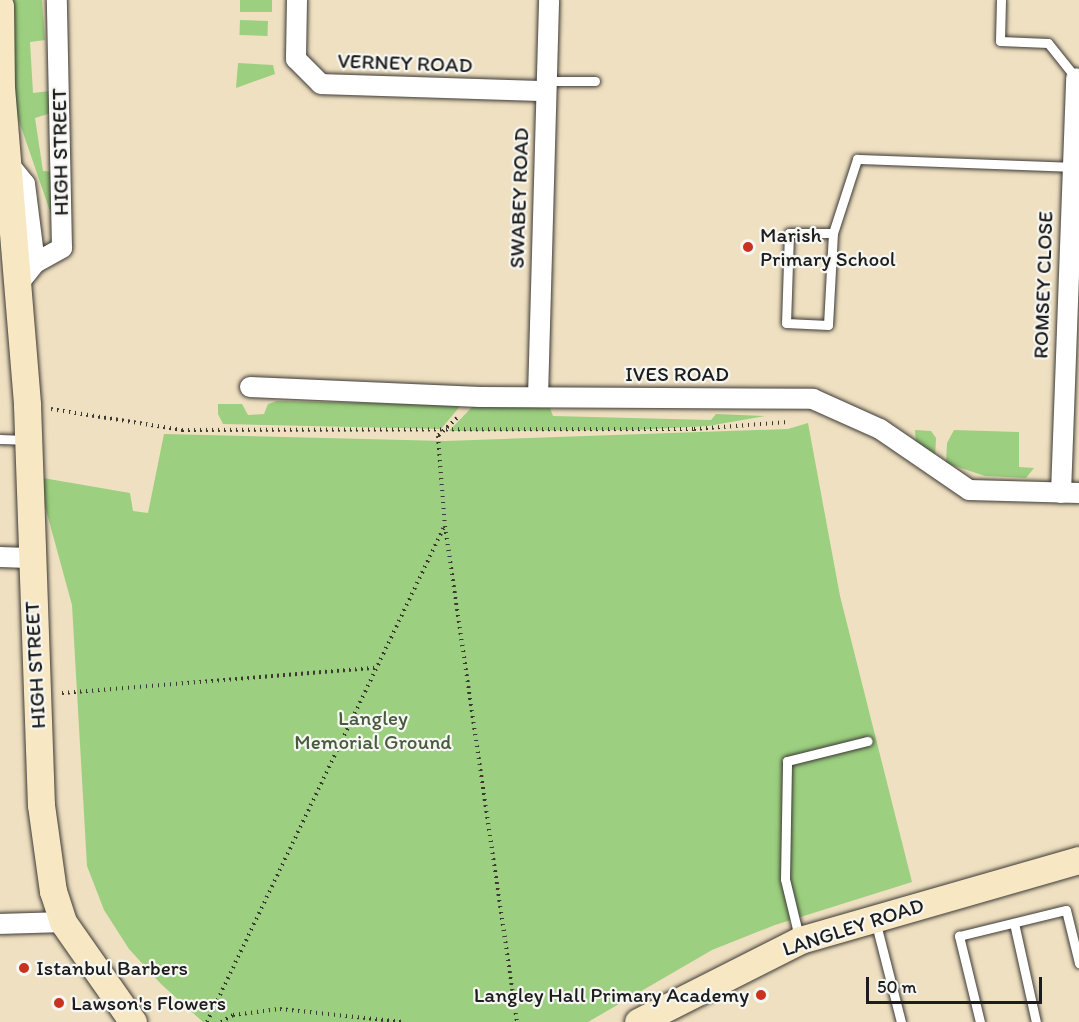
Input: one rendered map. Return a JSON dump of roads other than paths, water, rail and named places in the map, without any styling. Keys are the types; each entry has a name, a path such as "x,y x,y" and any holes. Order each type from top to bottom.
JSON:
{"main road":[{"name":"HIGH STREET","path":"0,6 2,117 21,277 28,440 29,558 41,805 53,891 63,922 133,1022"},
{"name":"LANGLEY ROAD","path":"638,1022 800,940 1079,860"}],"street":[{"name":"HIGH STREET","path":"21,277 62,248 57,0"},
{"name":"VERNEY ROAD","path":"297,0 296,59 321,84 547,86"},
{"name":"SWABEY ROAD","path":"538,397 549,0"},
{"name":"ROMSEY CLOSE","path":"1070,493 1071,167 1076,78"},
{"name":"IVES ROAD","path":"260,392 480,397 813,399 880,429 969,490 1070,493"},
{"path":"0,557 29,558"},
{"path":"0,924 63,922"}],"lane":[{"path":"1001,0 1000,41 1048,43 1076,78"},
{"path":"547,86 595,81"},
{"path":"833,233 789,233 786,323 828,325 833,233 857,159 1071,167"},
{"path":"0,439 28,440"},
{"path":"800,940 785,879 788,761 868,741"},
{"path":"980,1022 959,936 1066,910 1079,963"},
{"path":"875,917 901,1022"},
{"path":"1014,923 1036,1022"}],"place":[{"name":"Marish Primary School","path":"748,247"},
{"name":"Istanbul Barbers","path":"24,968"},
{"name":"Langley Hall Primary Academy","path":"761,995"},
{"name":"Lawson's Flowers","path":"59,1003"}],"park label":[{"name":"Langley Memorial Ground","path":"373,730"}]}
